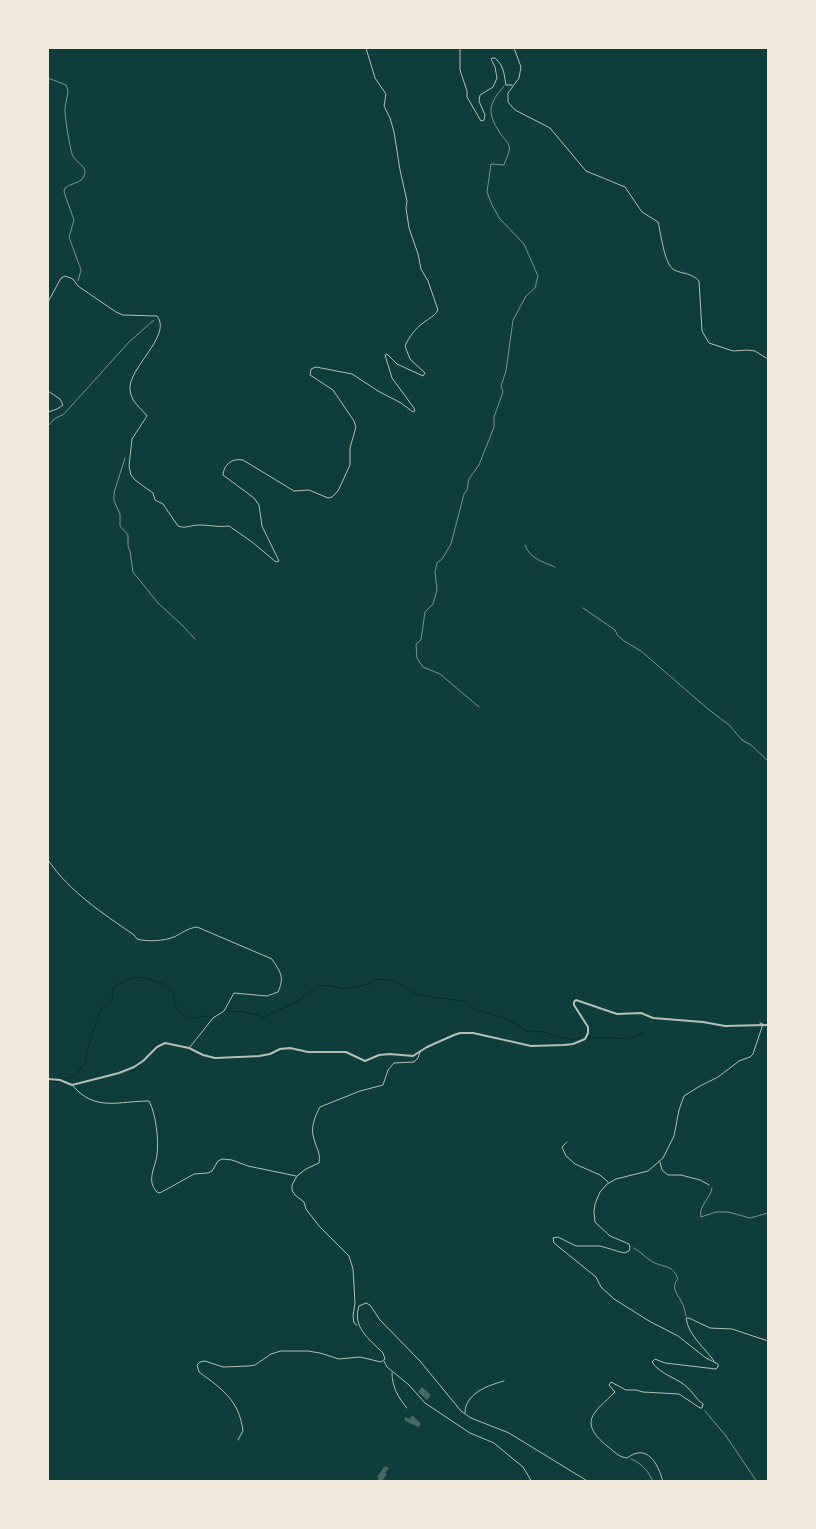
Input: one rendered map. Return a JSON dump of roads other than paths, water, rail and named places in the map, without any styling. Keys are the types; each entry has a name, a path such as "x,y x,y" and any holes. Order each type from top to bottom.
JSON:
{"street":[{"path":"48,302 61,278 66,276 116,312 123,315 153,315 159,319 160,330 158,336 130,382 132,397 147,416 132,439 131,475 153,493 155,500 163,504 178,526 182,528 202,525 219,528 229,526 276,562 279,561 262,526 259,505 254,498 223,475 224,468 229,462 243,460 294,492 309,490 328,498 332,497 341,486 350,465 350,448 356,427 333,390 310,375 311,369 316,367 352,374 413,412 415,411 414,408 392,378 385,355 387,354 397,364 423,376 425,373 410,359 405,346 421,324 434,316 438,310 428,281 421,269 409,228 406,208 407,201 394,132 384,106 386,94 375,78 366,48"},
{"path":"460,48 460,70 467,91 467,97 481,121 484,120 485,115 479,100 480,95 493,87 497,78 492,58 500,62 505,75 506,85 512,85"},
{"path":"514,48 521,67 519,78 512,85 508,93 508,102 515,110 550,128 586,172 625,187 642,212 658,222 666,260 672,269 695,276 699,281 702,331 709,343 733,350 755,351 768,359"},
{"path":"48,391 60,399 63,405 48,412"},
{"path":"48,860 87,903 137,939 166,940 190,928 197,927 272,959 279,967 281,986 278,992 267,996 234,993 224,1011 210,1022 190,1048"},
{"path":"72,1085 119,1073 134,1067 165,1043 190,1048 203,1055 215,1058 259,1056 270,1054 280,1049 290,1048 308,1052 346,1052 365,1061 379,1055 413,1056 454,1034 466,1033 531,1046 573,1044 585,1038 589,1031 574,1005 576,1000 616,1014 641,1013 653,1018 704,1022 725,1026 762,1023 768,1025"},
{"path":"714,1361 706,1358 678,1336 649,1321 614,1299 601,1287 596,1277 575,1261 553,1241 553,1238 558,1237 576,1246 600,1246 624,1253 629,1252 629,1244 610,1236 595,1222 594,1211 600,1192 609,1182 648,1171 660,1162 674,1136 680,1104 684,1096 718,1077 739,1061 750,1057 753,1054 762,1023"},
{"path":"420,1051 418,1058 414,1062 394,1063 388,1070 383,1085 356,1092 320,1107 314,1116 313,1134 320,1157 319,1163 297,1176 292,1185 293,1192 304,1202 306,1209 319,1226 332,1241 345,1250 351,1260 355,1303 354,1323 383,1353 384,1361 392,1372 426,1403 470,1433 494,1443 523,1467 532,1482"},
{"path":"48,1079 60,1080 72,1085 92,1102 149,1101 156,1122 157,1154 151,1179 157,1192 160,1193 194,1174 212,1171 218,1161 222,1159 297,1176"},
{"path":"567,1142 562,1147 570,1160 579,1167 600,1175 609,1182"},
{"path":"660,1162 662,1170 668,1175 681,1175 700,1180 709,1185"},
{"path":"358,1326 356,1317 359,1306 363,1303 370,1304 380,1320 420,1361 465,1414 509,1433 588,1482"},
{"path":"663,1482 656,1464 650,1457 643,1452 635,1452 627,1458 617,1455 599,1439 591,1426 592,1417 596,1409 615,1392 610,1383 621,1388 643,1392 679,1394 702,1408 703,1404 688,1388 668,1376 652,1362 655,1359 665,1363 716,1369 718,1364 695,1337 686,1322 686,1318 710,1328 732,1329 768,1341"},
{"path":"238,1440 243,1431 238,1409 217,1384 199,1372 197,1365 200,1362 205,1361 223,1368 249,1366 255,1365 271,1354 281,1351 308,1351 339,1359 360,1357 384,1361"},
{"path":"392,1372 392,1383 406,1408"},
{"path":"465,1414 466,1405 473,1396 493,1383 504,1381"}],"waterway":[{"path":"65,1079 75,1076 85,1063 97,1020 102,1009 112,999 114,986 132,978 141,977 163,984 173,993 178,1011 189,1019 203,1016 212,1017"},
{"path":"226,1011 244,1012 264,1017 298,1001 318,986 326,985 346,989 369,984 373,980 379,979 397,982 418,995 463,1001 477,1010 507,1019 527,1031 544,1032 571,1040 581,1037"},
{"path":"589,1037 629,1039 643,1033"},
{"path":"48,1081 60,1082"}]}
